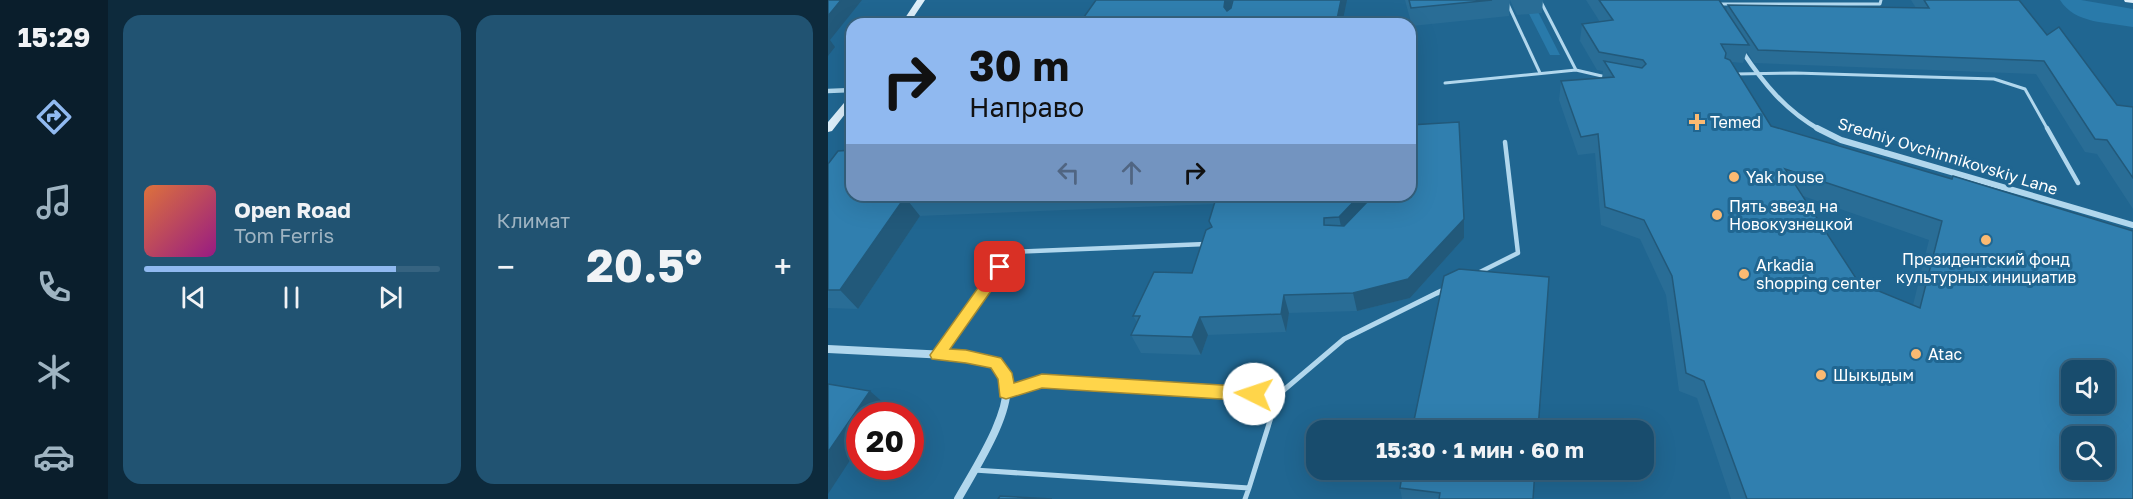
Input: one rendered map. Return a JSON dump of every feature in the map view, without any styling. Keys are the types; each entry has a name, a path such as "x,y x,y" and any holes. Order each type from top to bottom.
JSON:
{"street":[{"path":"909,18 921,0"},
{"path":"2128,0 2133,1"},
{"path":"1710,2 1718,14"},
{"name":"Sredniy Ovchinnikovskiy Lane","path":"1737,43 1779,103 1810,126 1840,140 2133,225"},
{"path":"828,91 846,90"},
{"path":"828,129 846,106"},
{"path":"828,349 966,356 996,363 1006,378 1006,400 993,433 958,499"}],"lane":[{"path":"1506,0 1540,74"},
{"path":"1540,0 1576,70"},
{"path":"1710,2 1880,4 1881,0"},
{"path":"1444,83 1576,70 1612,79"},
{"path":"1734,74 1756,72 1994,79 2025,89 2078,183"},
{"path":"1472,276 1518,253 1505,142"},
{"path":"937,355 1010,252 1215,244"},
{"path":"1245,499 1278,395 1344,339 1453,285"},
{"path":"1006,392 1042,381 1278,395"},
{"path":"974,470 1249,489"}],"shaded area":[{"path":"1522,0 1532,0 1560,55 1550,55"},
{"path":"2060,0 2081,0 2133,9 2133,27 2083,18 2066,8"}],"building":[{"path":"828,0 841,0 828,16"},
{"path":"1096,0 1225,0 1224,7 1227,11 1231,8 1233,0 1341,0 1337,18 1083,18"},
{"path":"1409,0 1492,0 1411,8"},
{"name":"Arkadia shopping center","path":"1599,0 1719,0 1749,45 1721,44 1726,53 1725,58 1730,60 1771,126 1952,179 1953,176 2133,231 2133,499 1747,499 1704,381 1686,373 1672,276 1644,220 1605,207 1598,134 1581,137 1561,81 1614,77 1604,61 1642,68 1646,64 1643,60 1599,52 1582,24 1613,20","holes":["1785,169 1942,221 1920,308 1859,283"]},
{"path":"1924,0 2019,0 2047,35 2059,27 2117,105 2133,107 2133,178 2107,140 2095,139 2044,61 1758,50 1728,5 1929,8"},
{"path":"1459,122 1464,219 1408,279 1353,293 1284,295 1281,314 1200,317 1192,337 1131,335 1140,316 1133,316 1154,272 1192,273 1206,230 1212,227 1209,221 1215,201 1354,201 1339,217 1324,218 1324,225 1344,226 1368,201 1416,201 1416,125"},
{"path":"846,150 846,201 902,201 840,290 828,290 828,164 838,151"},
{"path":"1459,269 1549,277 1539,420 1414,420 1444,276"},
{"path":"828,384 870,391 862,402 846,402 846,426 828,452"},
{"path":"1401,480 1534,480 1533,499 1439,499 1440,493 1400,488"},
{"path":"1000,496 1052,499 998,499"}],"place":[{"name":"Temed","path":"1697,122"},
{"name":"Yak house","path":"1734,177"},
{"name":"Пять звезд на Новокузнецкой","path":"1717,215"},
{"name":"Президентский фонд культурных инициатив","path":"1986,240"},
{"name":"Arkadia shopping center","path":"1744,274"},
{"name":"Atac","path":"1916,354"},
{"name":"Шыкыдым","path":"1821,375"}],"route":[{"path":"1000,267 937,355 966,356 996,363 1006,378 1006,392 1042,381 1254,394"}]}
